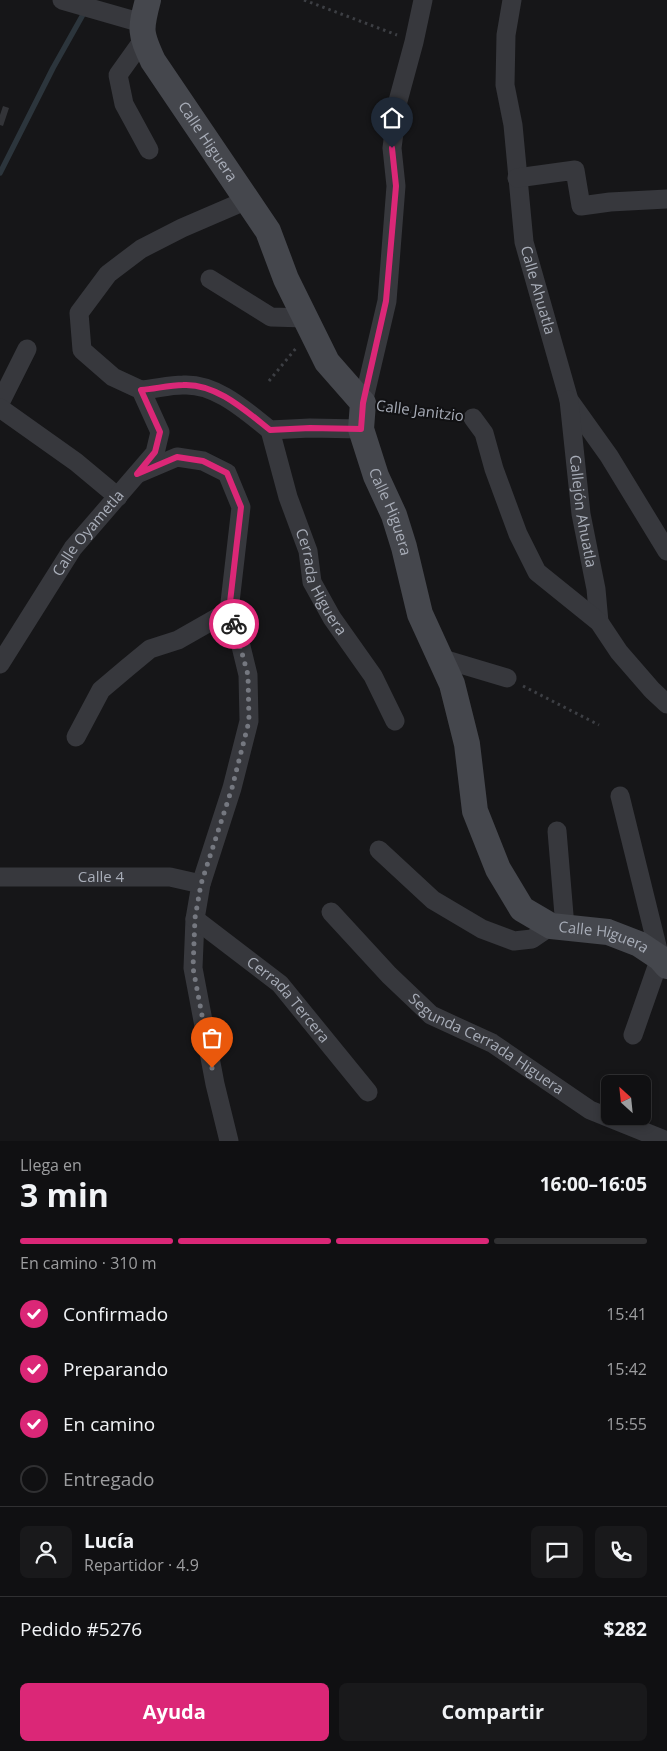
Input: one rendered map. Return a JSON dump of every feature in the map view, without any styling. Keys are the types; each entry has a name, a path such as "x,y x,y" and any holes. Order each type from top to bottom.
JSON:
{"street":[{"path":"62,0 144,21 118,76 124,104 149,150"},
{"name":"Calle Janitzio","path":"363,403 386,301 396,186 392,148 398,101 423,0"},
{"name":"Calle Ahuatla","path":"512,0 506,34 505,85 513,125 524,242 569,400 610,456 667,551"},
{"name":"Calle Higuera","path":"144,21 153,61 268,232 286,279 327,362 363,403 361,429 376,476 394,515 404,547 420,614 452,684 467,744 475,811 498,869 522,909 558,926 608,932 639,944 663,962"},
{"path":"517,178 575,170 581,206 610,202 667,199"},
{"path":"247,200 182,228 142,250 108,274 79,313 82,350 113,377 141,390 185,384 207,388 226,397 270,430 310,428 361,429"},
{"path":"210,279 271,317 309,324"},
{"path":"0,403 27,349"},
{"name":"Calle Oyametla","path":"0,664 73,548 155,452 160,432 141,390"},
{"name":"Callejón Ahuatla","path":"569,400 581,514 596,589 600,622"},
{"path":"0,408 76,462 118,497"},
{"name":"Calle Janitzio","path":"473,418 484,434 494,469 518,534 537,572 600,622 619,652 652,690 667,704"},
{"name":"Cerrada Higuera","path":"270,430 288,498 308,551 312,582 332,618 372,676 395,722"},
{"path":"137,474 177,457 203,461 227,473 241,507 229,611 238,634 248,675 249,721 232,788 201,884 195,918 193,968 215,1084 229,1141"},
{"path":"76,737 101,690 150,649 178,640 229,611"},
{"path":"440,658 507,678"},
{"path":"620,796 663,962 633,1035"},
{"path":"379,850 433,900 482,929 514,941 532,939 558,926 557,831"},
{"name":"Calle 4","path":"0,877 170,877 201,884"},
{"name":"Segunda Cerrada Higuera","path":"331,912 389,975 432,1015 492,1043 590,1110 667,1141"},
{"name":"Cerrada Tercera","path":"195,918 280,984 368,1092"}],"path":[{"path":"304,0 414,42"},
{"path":"269,381 309,324"},
{"name":"Calle Janitzio","path":"363,403 421,413 451,414 473,418"},
{"path":"507,678 599,724"}],"waterway":[{"path":"0,173 53,68 85,11"}],"tunnel":[{"path":"0,115 6,117"}],"way so far":[{"path":"212,1068 193,968 195,918 201,884 232,788 249,721 248,675 234,624"}],"route":[{"path":"234,624 229,611 241,507 227,473 203,461 177,457 156,464 137,474 155,452 160,432 141,390 185,384 207,388 226,397 270,430 310,428 361,429 363,403 386,301 396,186 392,148"}]}
